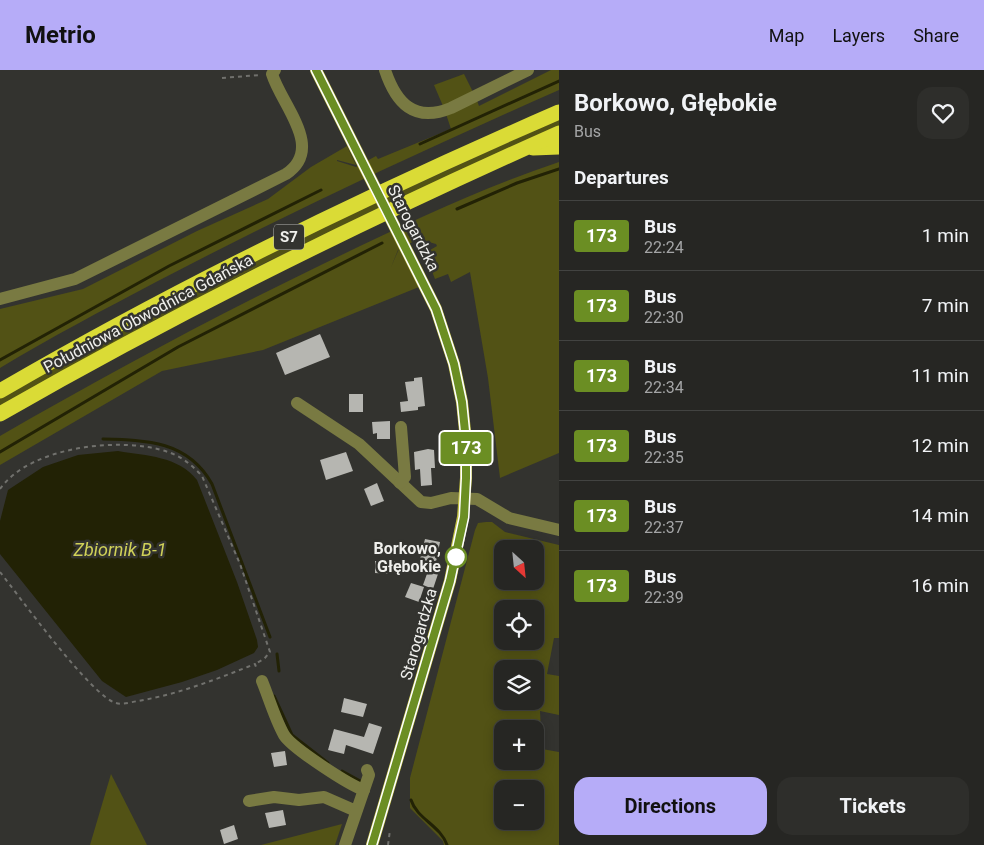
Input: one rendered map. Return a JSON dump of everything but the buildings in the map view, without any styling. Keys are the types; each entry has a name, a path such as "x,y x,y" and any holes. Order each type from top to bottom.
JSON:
{"highway":[{"name":"Południowa Obwodnica Gdańska","path":"0,391 128,320 267,248 407,181 559,112"},
{"name":"Południowa Obwodnica Gdańska","path":"0,414 203,302 328,240 559,133"},
{"path":"524,148 559,147"}],"main road":[{"name":"Starogardzka","path":"316,70 436,309 454,364 462,402 466,441 465,499 461,534 450,581 372,845"}],"street":[{"path":"385,70 390,86 402,102 419,112 430,114 451,108 528,70"},
{"path":"0,298 76,279 278,179 295,168 303,150 303,140 276,87 273,72"},
{"path":"297,403 359,444 421,502 431,503 451,498 477,499 509,518 559,530"},
{"path":"400,483 405,477 401,427"},
{"path":"262,681 288,740 325,768 354,787 364,790"},
{"path":"345,845 369,775 367,770"},
{"path":"249,801 274,797 299,800 324,797 356,811"}],"path":[{"path":"222,78 273,72"},
{"path":"0,489 11,477 38,461 67,450 87,446 121,443 168,452 187,463 202,476 240,564 270,652 264,659 255,664 185,690 152,698 114,703 84,678 0,572"},
{"path":"255,664 262,681"}],"shaded area":[{"path":"551,70 559,70 559,90 407,159 256,231 97,313 0,368 0,309 83,289 197,231 268,199 311,167 347,146 356,165 337,161 356,167 376,156 378,159 451,129 446,114 476,98 479,106"},
{"path":"464,74 473,92 443,106 434,85"},
{"path":"559,119 559,126 269,261 149,323 0,406 0,398 146,317 327,225"},
{"path":"559,162 559,453 500,478 488,378 470,272 451,282 448,274 435,279 425,253 437,246 436,244 418,239 399,249 419,287 263,350 162,371 0,465 0,436 120,369 282,284 381,236 469,196"},
{"path":"492,522 505,532 538,540 494,540 494,590 544,590 544,541 559,545 559,638 554,638 547,674 559,676 559,715 540,711 540,720 494,720 494,770 544,770 544,749 559,752 559,845 444,845 443,841 410,808 410,778 478,523"},
{"path":"111,774 147,845 90,845"},
{"path":"342,824 335,845 261,845"}],"water":[{"name":"Zbiornik B-1","path":"118,451 161,458 181,466 197,480 237,582 258,647 254,653 217,670 182,682 126,697 102,681 0,554 0,521 8,490 43,467 78,455"}],"waterway":[{"path":"420,144 559,81"},
{"path":"457,209 517,183 559,169"},
{"path":"0,360 169,266 321,190"},
{"path":"0,452 178,347 382,243"},
{"path":"103,439 135,440 165,446 179,451 202,470 212,484 270,637"},
{"path":"277,654 279,671"},
{"path":"274,696 292,735 328,763"},
{"path":"342,771 362,782"},
{"path":"411,800 414,807 440,833 447,845"}],"bus line":[{"name":"173","path":"316,70 436,309 447,337 454,364 462,402 466,441 464,517 461,534 450,581 372,845"}],"place":[{"name":"Borkowo, Głębokie","path":"456,557"}]}
